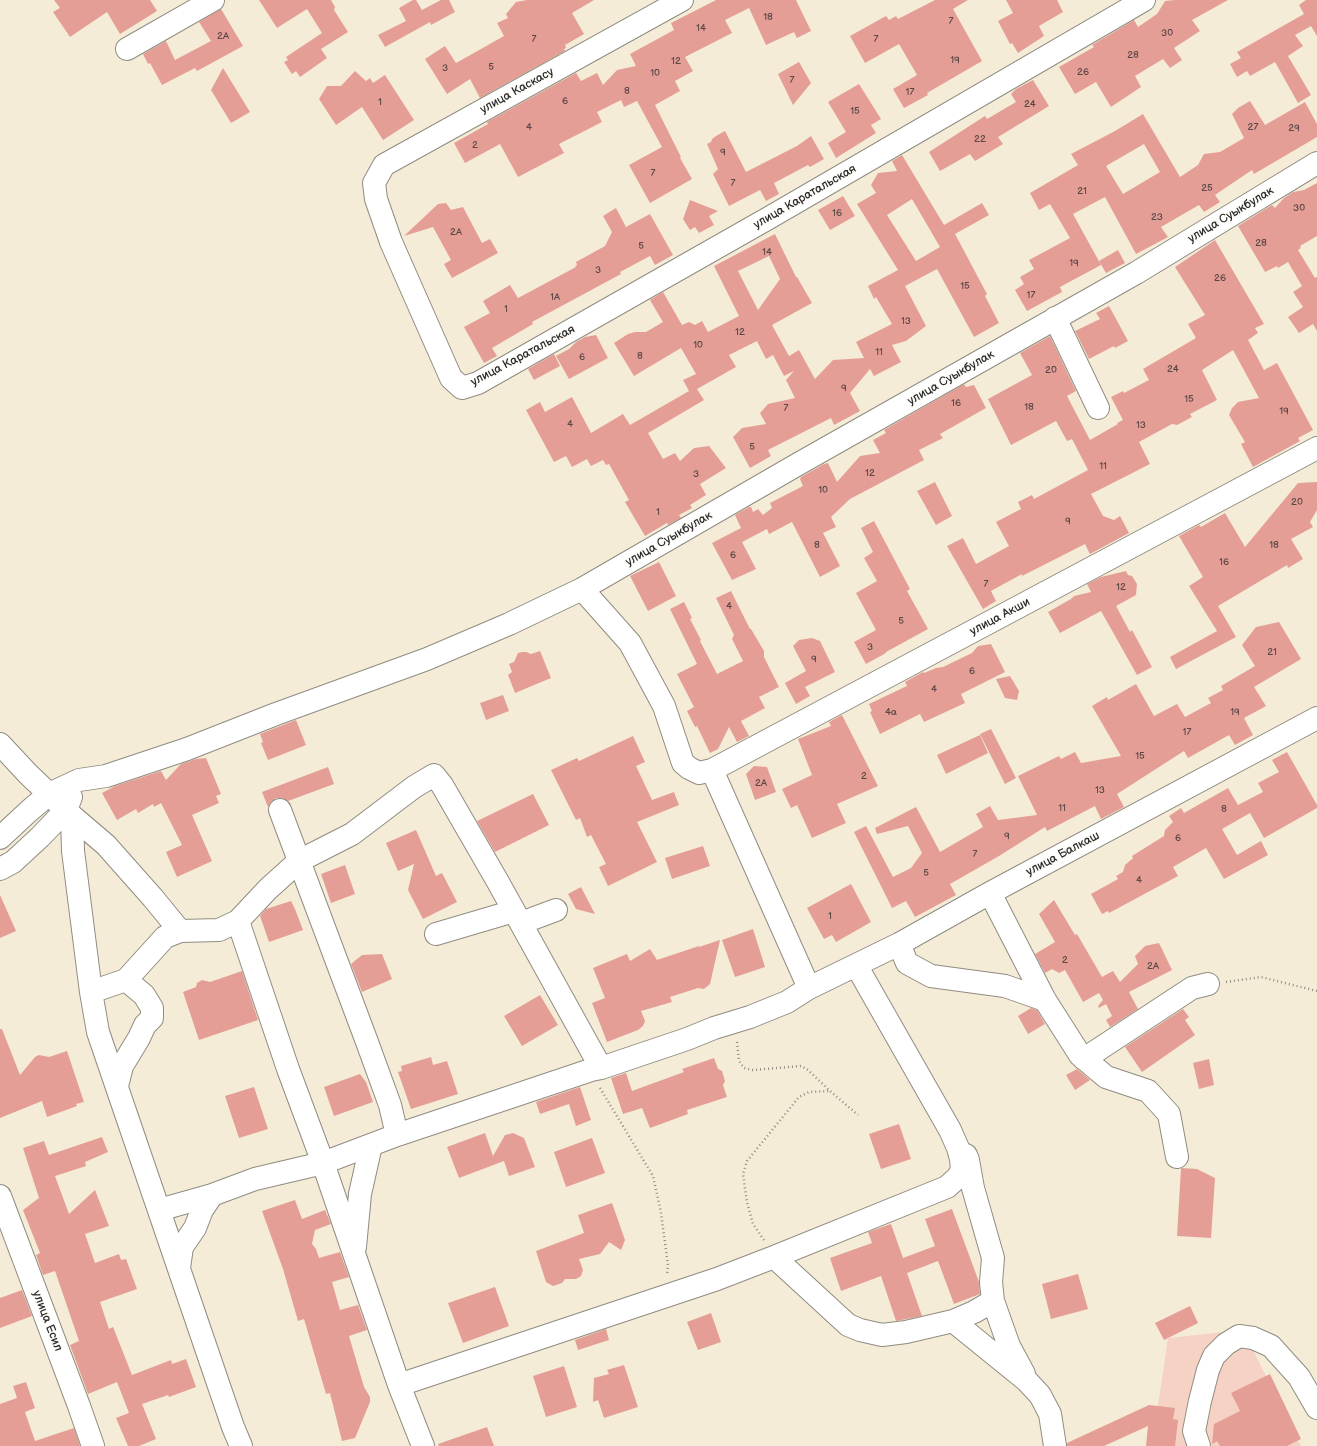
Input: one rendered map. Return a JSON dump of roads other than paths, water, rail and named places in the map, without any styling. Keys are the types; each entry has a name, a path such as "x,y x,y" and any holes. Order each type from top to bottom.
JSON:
{"street":[{"path":"127,49 213,0"},
{"name":"улица Каскасу","path":"462,388 451,378 391,242 376,199 374,183 384,165 682,0"},
{"name":"улица Каратальская","path":"462,388 478,383 767,219 1144,0"},
{"name":"улица Суыкбулак","path":"0,838 49,794 79,780 106,776 187,750 276,714 427,659 509,624 582,589 793,467 1136,273 1317,163"},
{"path":"1055,318 1098,408"},
{"name":"улица Акши","path":"582,589 630,643 664,706 683,763 699,773 712,770 1317,448"},
{"name":"улица Балкаш","path":"159,1210 212,1195 255,1180 323,1163 396,1135 735,1022 786,1002 809,988 899,944 990,893 1317,718"},
{"path":"0,744 49,794 106,845 180,931"},
{"path":"712,770 809,988"},
{"path":"91,992 126,980 165,937 180,931 219,930 238,921 268,889 299,861 352,834 414,786 434,775 442,785 517,917 596,1069"},
{"path":"79,780 69,813 91,992 98,1032 233,1427 241,1446"},
{"path":"280,810 390,1105 396,1135"},
{"path":"0,869 13,862 69,813"},
{"path":"990,893 1045,1000 1080,1055 1106,1077 1148,1091 1153,1096 1169,1114 1177,1157"},
{"path":"436,934 556,910"},
{"path":"238,921 399,1385 423,1446"},
{"path":"899,944 906,963 932,976 1006,986 1045,1000"},
{"path":"856,965 950,1130 958,1148 962,1170 957,1178 947,1186"},
{"path":"117,1086 122,1066 145,1025 152,1018 152,1008 144,995 126,980"},
{"path":"1084,1059 1192,988 1208,984"},
{"path":"354,1254 360,1194 371,1145"},
{"path":"958,1148 963,1150 968,1160 971,1180 993,1258 991,1282 993,1301 1009,1346 1027,1381"},
{"path":"399,1385 717,1279 947,1186 971,1180"},
{"path":"179,1268 182,1247 195,1228 202,1210 212,1195"},
{"name":"улица Есил","path":"0,1196 80,1406 93,1446"},
{"path":"774,1257 848,1325 860,1330 882,1335 906,1332 953,1321 974,1312 993,1301"},
{"path":"953,1321 1027,1381 1040,1395 1050,1414 1055,1446"},
{"path":"1199,1446 1194,1431 1208,1370 1214,1356 1226,1344 1239,1336 1253,1338 1271,1346 1299,1377 1317,1408"}]}
